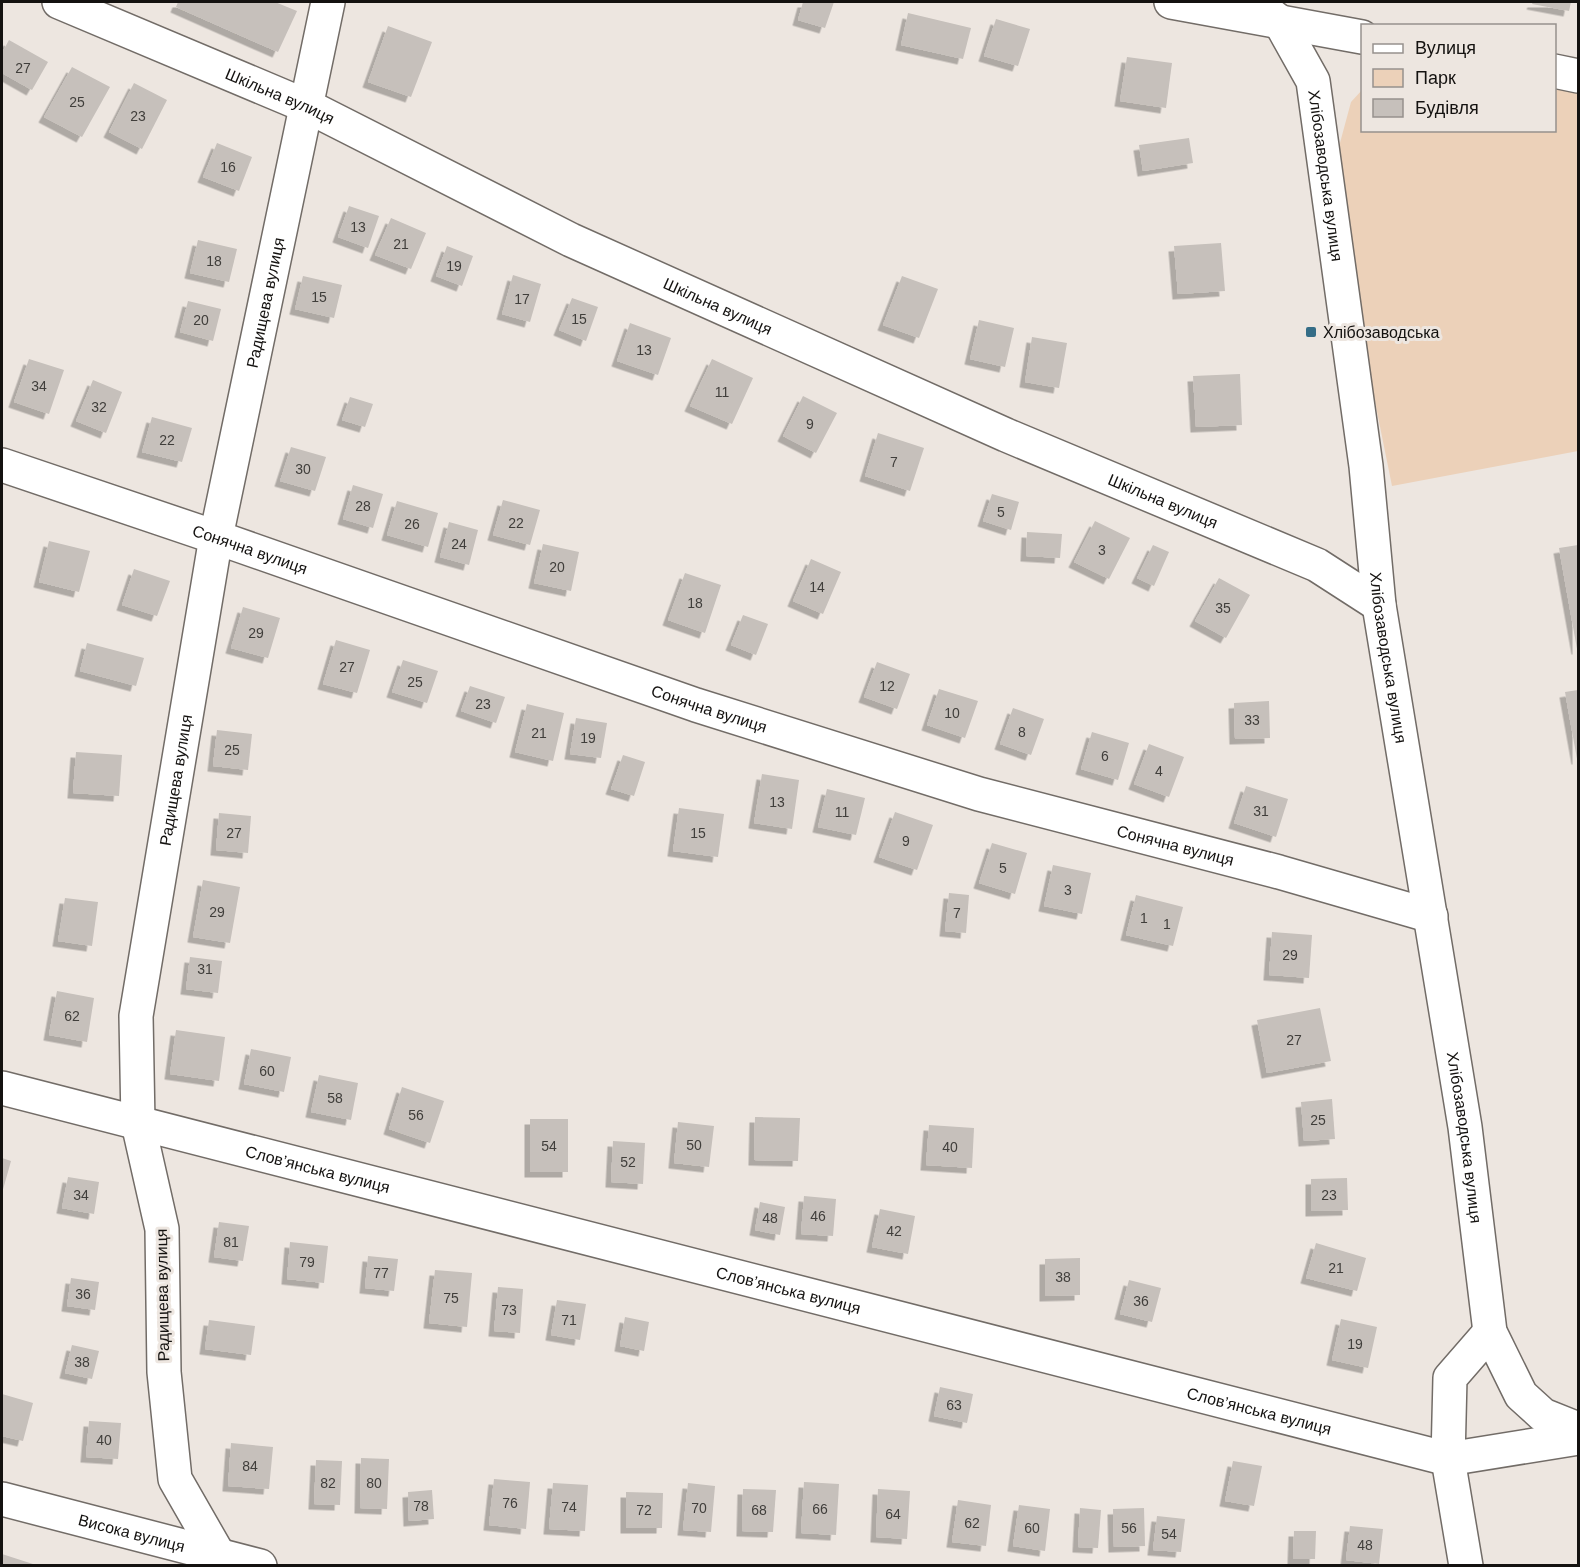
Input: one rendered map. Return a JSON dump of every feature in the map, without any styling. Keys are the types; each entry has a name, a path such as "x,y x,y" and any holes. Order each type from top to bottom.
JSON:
{"street":[{"name":"Шкільна вулиця","path":"60,2 306,106 571,240 1006,435 1317,565 1379,605"},
{"name":"Радищева вулиця","path":"218,1554 175,1479 164,1372 162,1229 138,1123 136,1016 216,537 328,2"},
{"path":"1172,2 1361,37"},
{"name":"Хлібозаводська вулиця","path":"1254,2 1280,22 1313,81 1366,466 1379,605 1465,1127 1490,1332 1521,1395 1543,1415 1578,1429"},
{"path":"1556,71 1578,76"},
{"name":"Сонячна вулиця","path":"2,465 216,537 707,709 979,794 1279,872 1431,916"},
{"name":"Слов’янська вулиця","path":"2,1088 1448,1459 1578,1438"},
{"path":"1466,1566 1448,1459 1450,1378 1490,1332"},
{"name":"Висока вулиця","path":"2,1499 259,1565"}],"green space":[{"path":"1556,88 1578,92 1578,451 1392,486 1350,278 1337,154 1351,102 1361,91 1361,132 1556,132"}],"building":[{"path":"178,2 275,2 297,11 278,52 176,7"},
{"path":"803,2 834,2 825,28 798,20"},
{"path":"1533,2 1571,2 1569,11 1532,4"},
{"path":"908,13 971,28 963,59 901,45"},
{"path":"996,19 1030,29 1018,66 984,56"},
{"path":"388,26 432,42 411,97 368,82"},
{"path":"9,40 48,62 32,90 2,73 2,53"},
{"path":"1127,57 1172,63 1166,108 1120,101"},
{"path":"72,67 110,87 82,137 44,117"},
{"path":"134,83 167,100 142,149 109,132"},
{"path":"1189,138 1193,163 1143,171 1139,145"},
{"path":"217,143 252,157 239,191 203,177"},
{"path":"349,206 379,216 368,248 338,237"},
{"path":"391,218 426,233 411,269 375,255"},
{"path":"198,240 237,249 229,282 190,273"},
{"path":"1221,243 1225,291 1178,294 1174,246"},
{"path":"447,246 473,256 462,286 436,276"},
{"path":"513,275 541,284 530,322 502,314"},
{"path":"303,276 342,285 334,318 295,309"},
{"path":"902,276 938,289 919,338 883,325"},
{"path":"572,298 598,307 586,341 559,330"},
{"path":"188,301 221,309 213,341 180,332"},
{"path":"979,320 1014,328 1005,367 970,359"},
{"path":"630,323 671,338 658,375 617,361"},
{"path":"1032,337 1067,343 1059,388 1025,382"},
{"path":"29,359 64,370 49,414 14,402"},
{"path":"712,359 753,378 732,424 690,406"},
{"path":"1240,374 1242,425 1196,427 1193,376"},
{"path":"93,380 122,392 106,433 76,421"},
{"path":"803,396 837,413 816,453 783,436"},
{"path":"350,397 373,404 365,427 342,420"},
{"path":"152,417 192,428 182,462 142,452"},
{"path":"878,433 924,448 910,491 865,476"},
{"path":"291,447 326,457 315,491 280,481"},
{"path":"353,485 383,494 373,528 343,519"},
{"path":"992,494 1019,502 1011,530 983,521"},
{"path":"503,500 540,510 530,545 493,535"},
{"path":"397,501 438,513 428,547 387,535"},
{"path":"1095,521 1130,538 1109,579 1074,562"},
{"path":"449,522 478,530 469,565 440,557"},
{"path":"1027,532 1062,534 1060,558 1026,556"},
{"path":"49,541 90,551 79,592 39,582"},
{"path":"543,544 579,552 571,591 534,583"},
{"path":"1153,545 1169,552 1154,586 1137,578"},
{"path":"1578,545 1578,649 1577,649 1559,548"},
{"path":"811,559 841,572 823,614 793,601"},
{"path":"134,569 170,581 157,616 122,605"},
{"path":"685,573 721,585 705,633 668,620"},
{"path":"1219,578 1250,595 1226,638 1195,621"},
{"path":"243,607 280,618 268,658 231,648"},
{"path":"743,615 768,624 756,655 731,645"},
{"path":"336,640 370,650 357,693 323,684"},
{"path":"87,643 144,658 136,686 80,671"},
{"path":"403,660 438,671 427,703 392,692"},
{"path":"877,662 910,674 897,709 864,697"},
{"path":"470,686 505,697 496,723 461,711"},
{"path":"939,689 978,701 965,738 927,725"},
{"path":"1578,690 1578,759 1577,759 1565,692"},
{"path":"1269,701 1270,738 1235,739 1234,703"},
{"path":"527,704 564,713 553,761 515,752"},
{"path":"1013,708 1044,719 1031,755 1000,744"},
{"path":"576,718 607,723 601,758 570,754"},
{"path":"217,730 252,734 248,770 213,766"},
{"path":"1092,732 1129,743 1118,780 1081,769"},
{"path":"1149,744 1184,757 1169,797 1134,784"},
{"path":"76,752 122,755 119,796 73,793"},
{"path":"623,755 645,762 634,796 611,789"},
{"path":"762,774 799,780 792,829 754,823"},
{"path":"1246,786 1288,799 1276,837 1234,823"},
{"path":"827,789 865,798 856,835 818,827"},
{"path":"679,808 724,814 718,857 673,851"},
{"path":"895,812 933,825 917,870 879,857"},
{"path":"219,813 251,816 248,853 216,850"},
{"path":"992,843 1027,853 1015,894 979,883"},
{"path":"1053,865 1091,873 1082,914 1044,906"},
{"path":"203,880 240,887 230,943 193,937"},
{"path":"949,893 969,895 966,933 945,931"},
{"path":"1136,895 1183,907 1173,946 1126,935"},
{"path":"65,898 98,902 92,946 58,941"},
{"path":"1272,932 1312,935 1309,978 1269,975"},
{"path":"190,957 222,961 218,993 186,989"},
{"path":"57,991 94,998 87,1042 49,1035"},
{"path":"1320,1008 1331,1061 1267,1073 1257,1020"},
{"path":"176,1030 225,1037 219,1081 170,1074"},
{"path":"251,1049 291,1057 284,1092 244,1084"},
{"path":"319,1075 358,1083 351,1120 311,1112"},
{"path":"402,1087 444,1101 430,1143 389,1129"},
{"path":"1332,1099 1335,1139 1304,1141 1301,1102"},
{"path":"755,1117 800,1118 798,1161 754,1160"},
{"path":"530,1119 568,1119 568,1172 530,1172"},
{"path":"678,1122 714,1126 709,1167 674,1163"},
{"path":"929,1125 974,1128 972,1168 926,1165"},
{"path":"613,1141 645,1143 643,1184 611,1182"},
{"path":"2,1158 11,1161 2,1193"},
{"path":"68,1177 99,1182 94,1214 62,1208"},
{"path":"1347,1178 1348,1210 1311,1211 1311,1179"},
{"path":"804,1196 836,1199 833,1236 801,1234"},
{"path":"760,1202 785,1207 780,1235 755,1230"},
{"path":"880,1209 915,1216 908,1254 872,1247"},
{"path":"219,1222 249,1226 243,1261 214,1257"},
{"path":"290,1242 328,1246 324,1283 287,1279"},
{"path":"1316,1243 1366,1258 1357,1291 1306,1278"},
{"path":"368,1256 398,1259 394,1291 365,1288"},
{"path":"1080,1258 1080,1295 1045,1296 1045,1259"},
{"path":"435,1270 472,1273 467,1327 429,1323"},
{"path":"71,1278 99,1282 95,1310 67,1306"},
{"path":"1129,1280 1161,1288 1152,1322 1120,1314"},
{"path":"498,1287 523,1289 520,1333 494,1331"},
{"path":"557,1300 586,1304 580,1340 551,1335"},
{"path":"625,1317 649,1322 644,1351 620,1346"},
{"path":"1341,1319 1377,1327 1368,1368 1332,1360"},
{"path":"209,1320 255,1326 251,1355 205,1349"},
{"path":"72,1345 99,1351 92,1379 65,1373"},
{"path":"940,1387 973,1394 967,1423 934,1416"},
{"path":"2,1394 33,1403 23,1441 2,1436"},
{"path":"89,1421 121,1423 118,1459 86,1457"},
{"path":"231,1443 273,1447 269,1489 228,1486"},
{"path":"361,1458 389,1459 387,1509 360,1508"},
{"path":"316,1460 342,1461 340,1505 314,1504"},
{"path":"1233,1461 1262,1466 1254,1506 1225,1501"},
{"path":"494,1479 530,1482 526,1529 489,1525"},
{"path":"804,1482 839,1484 836,1535 801,1533"},
{"path":"553,1483 588,1485 585,1531 549,1529"},
{"path":"688,1483 715,1486 711,1532 683,1530"},
{"path":"743,1489 776,1490 773,1532 742,1531"},
{"path":"878,1489 910,1491 907,1539 876,1537"},
{"path":"432,1490 434,1519 409,1521 408,1492"},
{"path":"626,1492 663,1493 662,1528 626,1528"},
{"path":"958,1500 991,1505 986,1546 952,1542"},
{"path":"1019,1505 1050,1509 1045,1551 1013,1546"},
{"path":"1080,1508 1101,1510 1098,1548 1078,1547"},
{"path":"1144,1508 1145,1546 1114,1547 1113,1509"},
{"path":"1157,1516 1185,1519 1181,1552 1153,1550"},
{"path":"1350,1526 1383,1529 1379,1564 1346,1560"},
{"path":"1294,1531 1316,1531 1315,1559 1293,1559"},
{"path":"2,1554 36,1565 36,1566 2,1566"}],"place":[{"name":"Хлібозаводська","path":"1311,332"}]}
